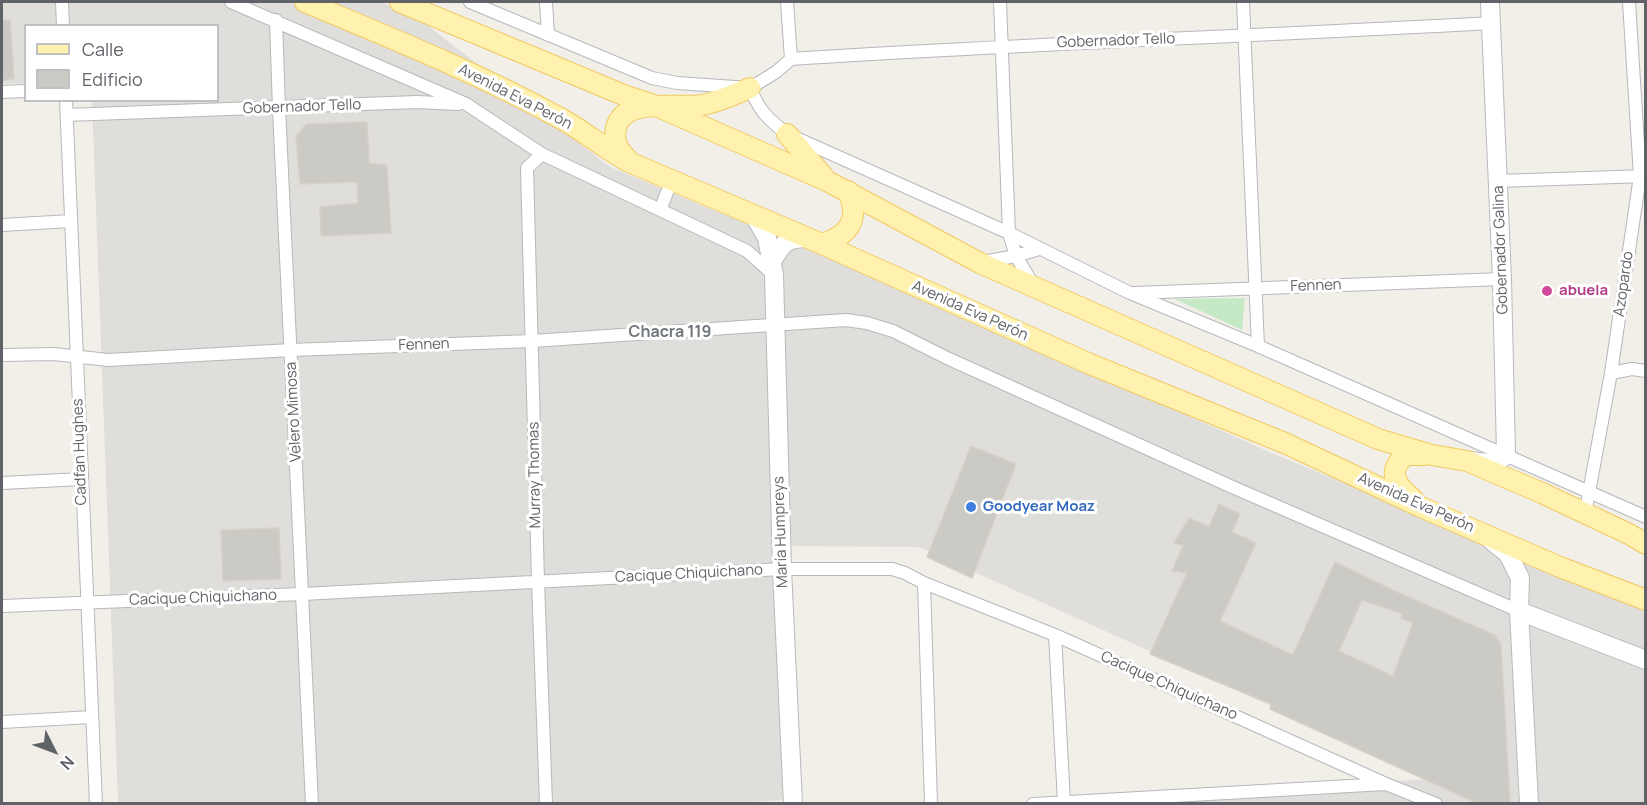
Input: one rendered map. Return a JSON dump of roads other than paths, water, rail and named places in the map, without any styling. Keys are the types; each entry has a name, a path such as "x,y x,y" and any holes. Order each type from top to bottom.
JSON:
{"main road":[{"name":"Avenida Eva Perón","path":"305,2 469,72 559,117 629,162 814,241 1090,364 1287,444 1421,507 1560,567 1646,600"},
{"path":"400,2 654,105 827,181 980,263 1378,439 1432,455 1467,461 1637,539"},
{"path":"629,162 615,146 614,137 617,122 627,112 637,107 654,105 686,107 705,105 750,88"},
{"path":"787,134 827,181"},
{"path":"814,241 837,239 848,230 853,218 854,204 848,191"},
{"path":"1421,507 1398,486 1395,472 1399,461 1406,455 1432,455"},
{"path":"1609,587 1637,588 1646,584"}],"street":[{"path":"62,2 63,24"},
{"name":"Avenida Eva Perón","path":"231,2 466,104 542,154 747,251 773,268"},
{"path":"470,2 652,78 677,83 750,88 776,72 791,59 787,2"},
{"path":"546,2 548,35"},
{"path":"1000,2 1009,232 1016,256 1035,287"},
{"path":"1243,2 1258,346"},
{"name":"Gobernador Galina","path":"1490,2 1502,279 1506,455"},
{"name":"Azopardo","path":"1585,514 1643,176 1629,2"},
{"name":"Velero Mimosa","path":"276,20 312,804"},
{"name":"Gobernador Tello","path":"791,59 1002,46 1245,37 1491,23"},
{"path":"750,88 758,107 787,134 1009,232 1130,293 1258,346 1646,517"},
{"path":"2,92 24,91"},
{"name":"Cadfan Hughes","path":"66,102 96,804"},
{"name":"Gobernador Tello","path":"67,115 279,109 417,102 466,104"},
{"name":"Murray Thomas","path":"542,154 527,168 546,804"},
{"path":"1498,181 1643,176"},
{"path":"660,210 672,180"},
{"name":"María Humpreys","path":"754,215 767,238 773,268 782,569 793,804"},
{"path":"2,225 71,221"},
{"path":"773,268 783,243 792,238 814,241"},
{"path":"980,263 1039,249"},
{"name":"Fennen","path":"1130,293 1502,279"},
{"name":"Fennen","path":"2,355 54,354 108,360 532,341 775,323 846,320 867,323 893,331 947,358 1230,486 1519,611"},
{"path":"1611,373 1632,369 1646,371"},
{"path":"1467,461 1493,463 1499,462 1506,455"},
{"path":"2,483 82,479"},
{"path":"1588,492 1637,539"},
{"path":"1481,532 1508,554 1520,578 1519,611 1529,804"},
{"path":"1520,578 1527,570 1538,565 1560,567"},
{"name":"Cacique Chiquichano","path":"2,606 302,594 782,569 892,569 1055,635 1386,784 1436,804"},
{"path":"924,583 931,804"},
{"path":"1519,611 1646,660"},
{"path":"1055,635 1064,802"},
{"path":"2,722 92,717"},
{"path":"1033,804 1386,784"}],"place":[{"name":"abuela","path":"1547,291"},
{"name":"Goodyear Moaz","path":"971,507"}],"district":[{"name":"Chacra 119","path":"670,333"}]}
